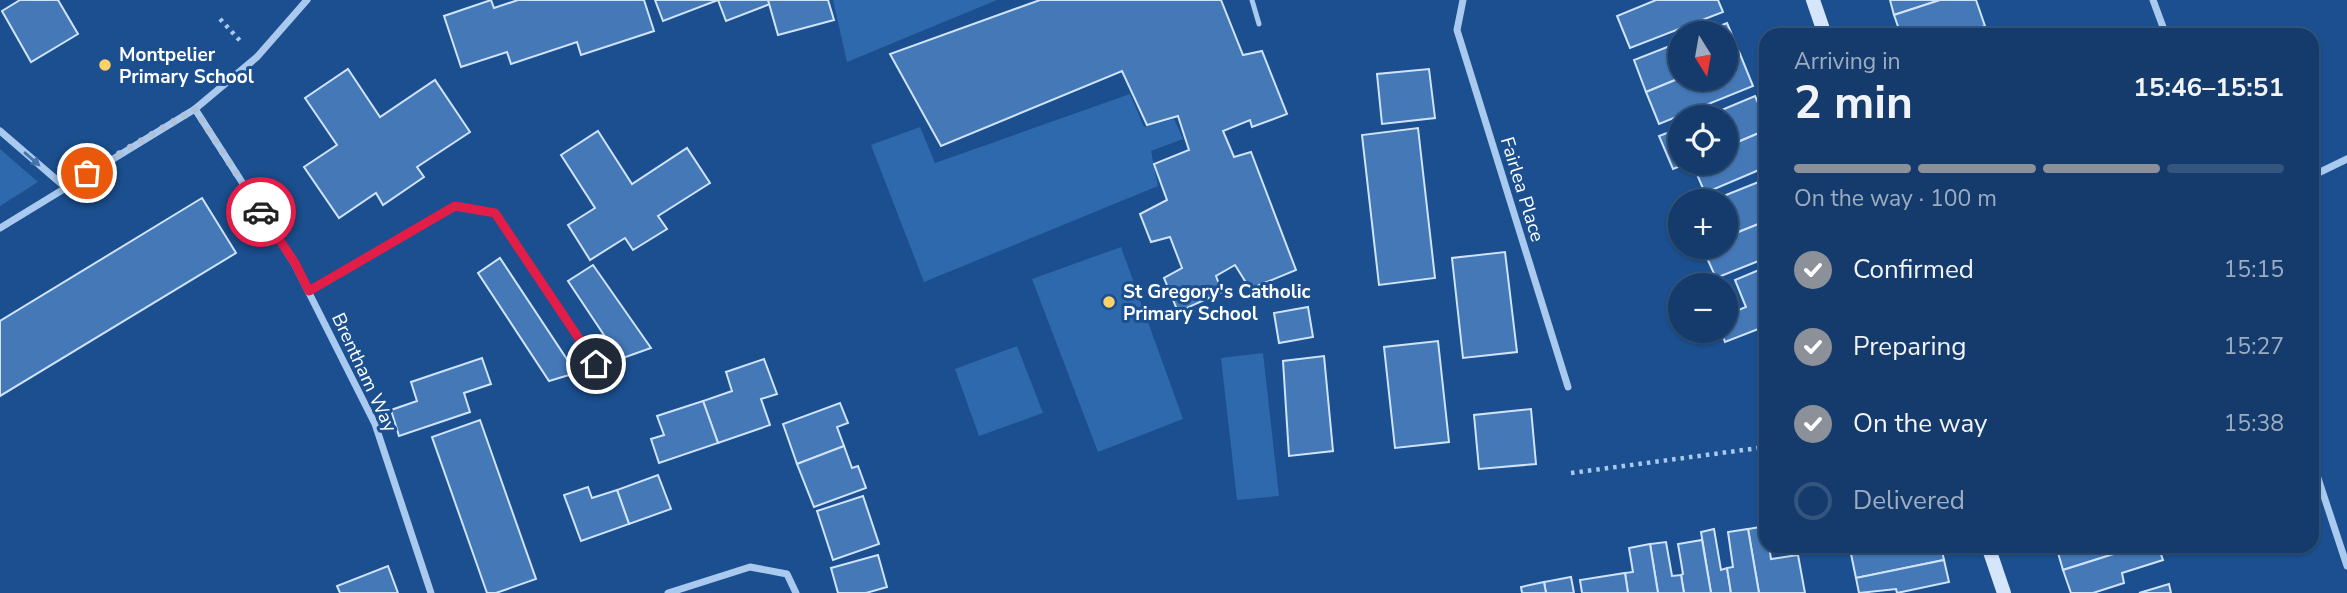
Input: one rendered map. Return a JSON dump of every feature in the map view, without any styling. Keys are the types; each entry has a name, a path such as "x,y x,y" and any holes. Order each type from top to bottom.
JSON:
{"street":[{"path":"0,228 195,109 257,57 307,0"},
{"name":"Fairlea Place","path":"1463,0 1457,30 1568,387"},
{"path":"1813,0 1823,28"},
{"path":"2153,0 2163,28"},
{"name":"Brentham Way","path":"195,109 295,263 375,424 431,593"},
{"path":"0,131 65,187"},
{"path":"2319,173 2347,159"},
{"path":"309,291 455,206 495,213 596,364"},
{"path":"2319,481 2347,566"},
{"path":"1990,553 2004,593"},
{"path":"667,593 750,567 787,574 796,593"}],"lane":[{"path":"1252,0 1259,24"}],"path":[{"path":"219,19 257,57"},
{"path":"1572,473 1759,448"}],"shaded area":[{"path":"833,0 997,0 847,62"},
{"path":"1130,94 1144,127 1174,119 1183,139 1151,151 1158,186 924,282 871,145 920,127 935,163"},
{"path":"0,149 38,182 0,206"},
{"path":"1121,247 1183,419 1098,452 1032,279"},
{"path":"1017,346 1043,413 979,436 955,369"},
{"path":"1263,353 1279,496 1237,500 1221,358"}],"building":[{"path":"20,0 58,0 78,34 31,62 2,11"},
{"path":"491,0 494,8 518,0 644,0 654,31 581,55 577,42 511,64 507,52 461,67 444,16"},
{"path":"655,0 718,0 663,21"},
{"path":"718,0 768,0 770,4 726,21"},
{"path":"768,0 828,0 834,20 778,35"},
{"path":"1040,0 1221,0 1243,55 1262,51 1287,114 1252,127 1250,120 1223,131 1234,157 1251,152 1296,270 1250,289 1235,265 1216,276 1222,292 1178,312 1164,278 1182,268 1170,237 1151,242 1140,214 1167,200 1154,164 1189,150 1178,116 1147,125 1122,71 941,146 890,54"},
{"path":"1656,0 1718,0 1723,12 1700,21 1668,21 1668,33 1630,48 1617,16"},
{"path":"1890,0 1940,0 1894,15"},
{"path":"1940,0 1976,0 1985,26 1899,28 1894,15"},
{"path":"1668,47 1668,83 1646,92 1634,60"},
{"path":"1740,54 1753,86 1706,105 1668,105 1668,120 1659,124 1646,92 1668,83 1668,91 1738,91"},
{"path":"348,69 380,117 435,80 470,132 417,167 424,177 383,205 376,193 339,218 304,167 337,145 305,98"},
{"path":"1429,69 1435,118 1382,124 1377,74"},
{"path":"1755,96 1759,105 1759,133 1738,142 1738,105 1734,105"},
{"path":"1418,128 1435,278 1379,285 1362,135"},
{"path":"598,131 632,184 687,148 710,183 658,216 667,229 633,250 625,238 590,260 568,225 595,208 561,155"},
{"path":"1668,133 1668,157 1659,136"},
{"path":"1759,133 1759,170 1714,189 1703,189 1697,175 1738,175 1738,142"},
{"path":"1759,182 1759,224 1738,232 1738,190"},
{"path":"202,198 236,253 0,396 0,321"},
{"path":"1759,224 1759,261 1728,273 1714,273 1707,259 1738,259 1738,232"},
{"path":"1505,252 1517,352 1463,358 1452,258"},
{"path":"500,258 576,373 549,381 478,273"},
{"path":"593,265 651,348 620,359 568,281"},
{"path":"1759,270 1759,329 1738,337 1738,310 1746,307 1738,287 1738,279"},
{"path":"1308,307 1313,337 1279,343 1274,313"},
{"path":"1438,341 1449,442 1395,448 1384,347"},
{"path":"1324,356 1333,451 1289,456 1283,361"},
{"path":"482,358 491,384 464,393 470,412 399,436 391,410 417,401 411,382"},
{"path":"764,359 777,394 761,399 770,425 718,443 703,401 732,391 726,372"},
{"path":"703,401 718,443 659,463 651,439 664,435 657,416"},
{"path":"840,403 848,423 837,427 844,446 797,464 783,424"},
{"path":"1531,409 1536,464 1479,469 1474,415"},
{"path":"480,420 536,579 496,593 487,593 432,437"},
{"path":"844,446 852,468 858,466 866,488 814,507 797,464"},
{"path":"658,475 671,509 629,524 617,490"},
{"path":"588,487 592,498 617,490 629,524 581,541 564,495"},
{"path":"863,496 879,544 833,560 817,511"},
{"path":"1759,527 1759,553 1770,553 1771,559 1798,555 1805,593 1759,593 1748,529"},
{"path":"1714,529 1721,570 1727,568 1731,593 1711,593 1701,532"},
{"path":"1748,529 1759,593 1731,593 1727,568 1733,567 1728,532"},
{"path":"1702,540 1711,593 1684,593 1678,544"},
{"path":"1666,542 1672,576 1681,575 1684,593 1658,593 1650,544"},
{"path":"1650,544 1658,593 1628,593 1625,573 1633,572 1629,548"},
{"path":"1942,553 1944,560 1856,578 1851,554"},
{"path":"2058,553 2117,553 2063,570"},
{"path":"2117,553 2160,553 2163,560 2122,573 2124,583 2093,593 2071,593 2063,570"},
{"path":"878,555 887,587 866,593 838,593 831,568"},
{"path":"1944,560 1949,582 1897,593 1896,589 1859,593 1856,578"},
{"path":"388,566 398,593 340,593 337,586"},
{"path":"1625,573 1628,593 1582,593 1580,580"},
{"path":"1571,577 1574,593 1546,593 1544,582"},
{"path":"1544,582 1546,593 1522,593 1521,587"},
{"path":"2169,584 2171,593 2139,593"}],"way so far":[{"path":"87,173 195,109 261,212"}],"place":[{"name":"Montpelier Primary School","path":"105,65"},
{"name":"St Gregory's Catholic Primary School","path":"1109,302"}],"route":[{"path":"261,212 295,263 309,291 455,206 495,213 596,364"}]}
